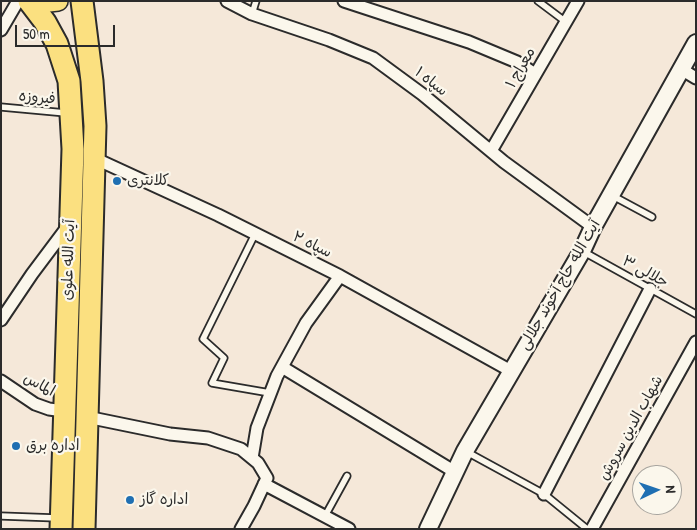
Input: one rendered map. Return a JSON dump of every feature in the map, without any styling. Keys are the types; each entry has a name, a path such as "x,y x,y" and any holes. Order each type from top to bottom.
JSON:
{"highway":[{"name":"آیت الله علوی","path":"30,1 45,22 57,44 68,81 70,114 72,148 61,523"},
{"name":"آیت الله علوی","path":"82,1 92,81 95,126 84,529"}],"main road":[{"path":"30,1 40,4 58,1"}],"street":[{"path":"1,30 18,1"},
{"name":"سپاه ۱","path":"227,1 252,14 329,40 372,58 422,94 491,151 593,228"},
{"path":"344,1 469,42 517,62 535,74"},
{"name":"معراج ۱","path":"491,151 578,1"},
{"name":"آیت الله حاج آخوند جلالی","path":"428,529 465,451 582,251 696,43"},
{"path":"681,69 696,78"},
{"name":"سپاه ۲","path":"94,158 340,276 512,371"},
{"path":"1,320 32,274 70,224"},
{"path":"252,458 257,428 282,367 306,323 340,276"},
{"path":"544,494 650,290"},
{"name":"شهاب الدین سروش","path":"592,529 696,342"},
{"path":"282,367 455,472"},
{"name":"الماس","path":"1,381 35,404 49,409 64,411"},
{"path":"88,417 170,434 208,438 241,449 258,463 267,478 241,529"},
{"path":"264,484 347,528"}],"lane":[{"path":"252,14 256,1"},
{"path":"538,1 566,22"},
{"name":"فیروزه","path":"1,107 70,114"},
{"path":"612,195 652,217"},
{"path":"255,234 203,339 224,358 212,384 270,393"},
{"name":"جلالی ۳","path":"582,251 696,314"},
{"path":"465,451 544,494 588,529"},
{"path":"325,516 347,476"},
{"path":"1,516 61,523"}],"place":[{"name":"کلانتری","path":"117,181"},
{"name":"اداره برق","path":"16,446"},
{"name":"اداره گاز","path":"130,500"}]}
